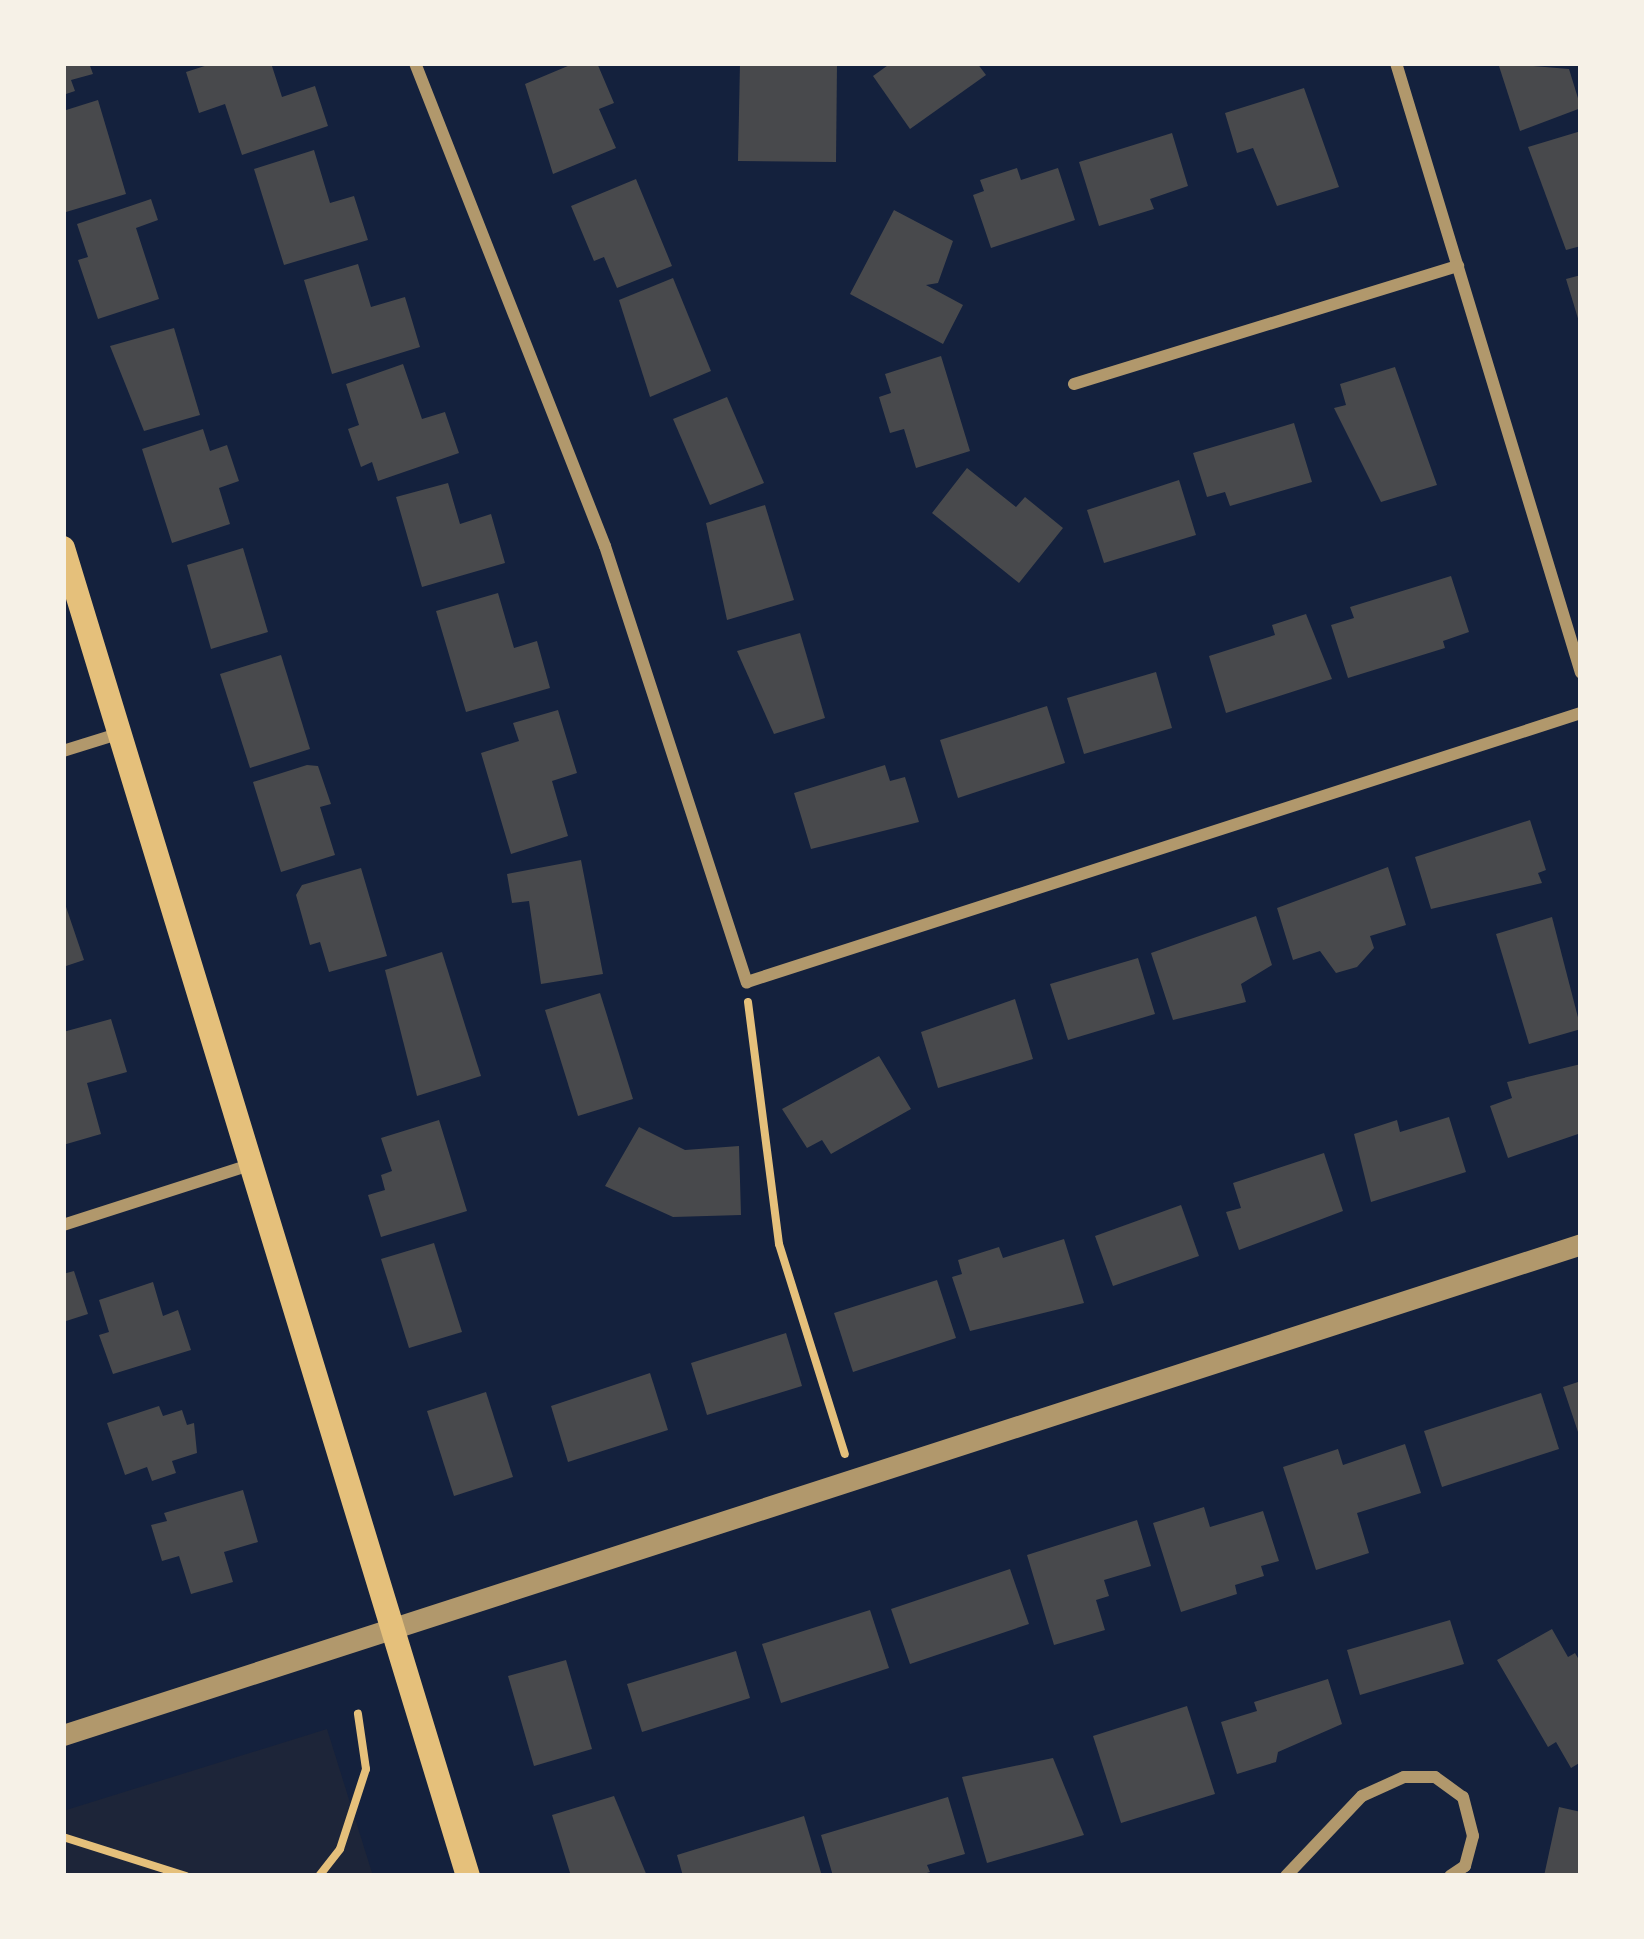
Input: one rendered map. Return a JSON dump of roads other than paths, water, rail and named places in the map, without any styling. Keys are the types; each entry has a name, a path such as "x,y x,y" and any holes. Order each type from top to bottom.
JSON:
{"main road":[{"path":"63,548 468,1876"}],"street":[{"path":"415,63 605,546 747,982 1581,713"},
{"path":"1396,63 1581,673"},
{"path":"1074,385 1458,266"},
{"path":"63,751 118,734"},
{"path":"63,1225 250,1165"},
{"path":"63,1735 391,1625 1581,1244"},
{"path":"1286,1876 1362,1796 1404,1777 1436,1777 1463,1797 1473,1836 1465,1866 1450,1876"}]}
